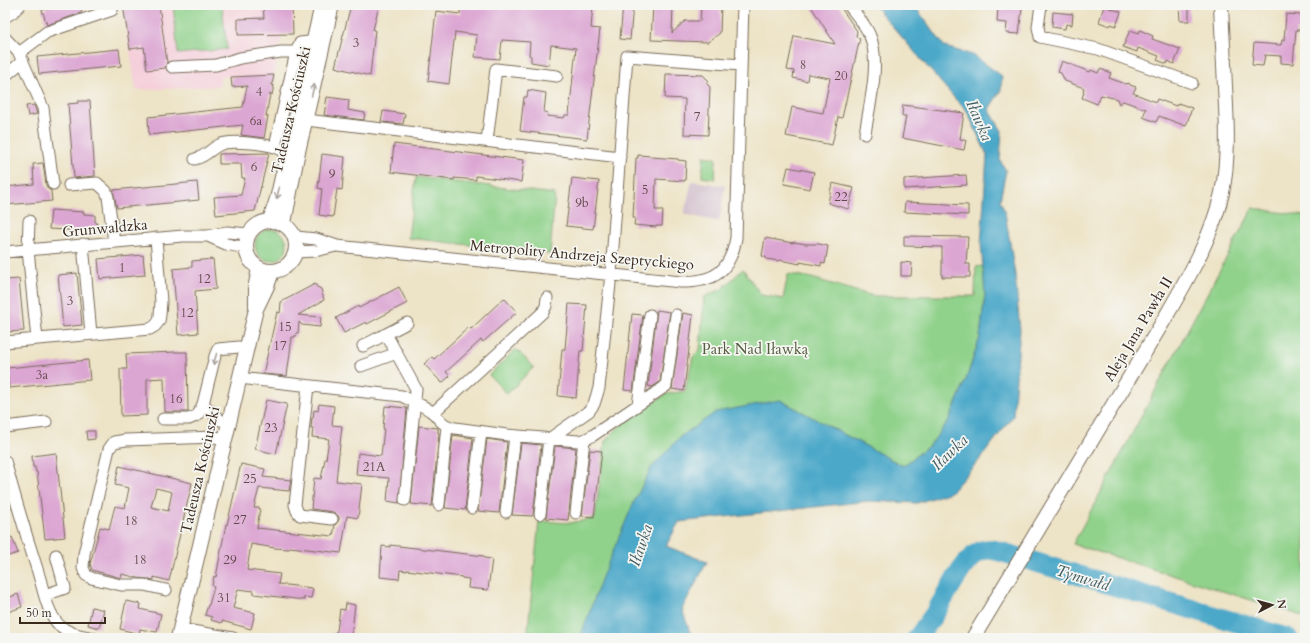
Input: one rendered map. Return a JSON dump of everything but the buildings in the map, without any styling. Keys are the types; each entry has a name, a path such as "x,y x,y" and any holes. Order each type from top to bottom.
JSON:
{"main road":[{"name":"Tadeusza Kościuszki","path":"270,220 287,156 322,5"},
{"name":"Tadeusza Kościuszki","path":"284,223 332,5"},
{"name":"Aleja Jana Pawła II","path":"973,638 1190,275 1212,227 1222,193 1227,150 1227,119 1221,5"},
{"path":"270,220 284,223 293,232 297,244 296,252 290,264 278,271 265,270 252,263 248,256 246,241 254,227 270,220"},
{"name":"Tadeusza Kościuszki","path":"179,634 256,309 256,284 265,270"}],"street":[{"path":"5,9 7,5"},
{"path":"5,17 20,5"},
{"name":"Metropolity Andrzeja Szeptyckiego","path":"296,238 316,239 337,246 681,282 693,282 714,276 729,262 734,251 736,238 743,5"},
{"path":"849,5 870,35 875,52 875,70 865,134"},
{"path":"1041,5 1038,27 1040,37 1098,49 1192,83"},
{"path":"5,76 21,57 47,32 112,10"},
{"path":"5,38 21,57 43,108 53,184"},
{"path":"275,147 296,52 300,43 314,43 320,58"},
{"path":"172,67 216,65 247,57 281,52 296,52"},
{"path":"540,514 549,439 589,411 594,404 599,388 611,274 626,56 741,65"},
{"path":"487,141 496,69 557,76"},
{"path":"306,120 620,157"},
{"path":"195,159 203,157 218,145 229,142 275,147 283,151 287,156"},
{"path":"68,185 97,183 106,191 114,242"},
{"path":"29,221 28,250 37,339"},
{"name":"Grunwaldzka","path":"5,252 156,238 208,236 227,232 249,234"},
{"name":"Grunwaldzka","path":"208,236 226,244 246,248"},
{"path":"5,342 150,329 155,326 159,321 161,302 156,238"},
{"path":"83,244 91,334"},
{"name":"Metropolity Andrzeja Szeptyckiego","path":"296,252 315,251 337,246"},
{"path":"433,413 543,312 546,306 547,298"},
{"path":"638,405 650,315"},
{"path":"239,378 398,396 415,402 433,413 442,423 447,426 515,436 578,441 584,440 666,386 676,315"},
{"path":"363,346 407,323"},
{"path":"386,334 416,388 405,500"},
{"path":"163,420 189,419 198,415 203,404 218,349 239,347 246,349"},
{"path":"361,366 396,353"},
{"path":"308,386 295,505 296,511 304,517 332,519"},
{"path":"203,404 220,420 229,422"},
{"path":"5,427 46,422"},
{"path":"439,505 447,426"},
{"path":"472,508 481,432"},
{"path":"506,512 515,436"},
{"path":"166,590 144,585 121,585 91,578 86,575 83,568 84,554 109,449 114,442 126,440 216,437 225,440"},
{"path":"576,513 584,440"},
{"path":"5,461 51,613 58,624 67,631 93,638"},
{"path":"45,595 65,588 56,555"},
{"path":"179,634 233,638"}],"shaded area":[{"path":"123,5 295,5 295,12 293,12 293,34 281,35 281,42 274,75 220,77 220,86 136,90"},
{"path":"692,181 725,186 719,222 684,214"}],"green space":[{"path":"173,5 222,5 227,49 178,54"},
{"path":"704,156 716,158 715,179 702,177"},
{"path":"416,177 555,194 550,254 408,238"},
{"path":"1253,208 1305,216 1305,617 1073,544"},
{"path":"268,229 274,229 284,236 287,245 286,251 280,258 274,261 268,261 258,254 255,248 255,242 262,232"},
{"name":"Park Nad Iławką","path":"983,266 985,294 980,337 966,380 949,420 931,444 903,466 780,400 580,638 527,638 539,521 570,523 595,518 605,441 621,425 666,394 685,391 693,357 700,350 704,297 722,289 743,269 761,295 783,299 788,274 808,277 873,296 975,296 976,267"},
{"path":"516,349 534,367 507,394 489,375"}],"water":[{"name":"Iławka","path":"874,5 914,5 945,47 973,55 1002,76 1001,90 989,109 1002,131 1000,160 1006,171 1000,200 1005,212 1015,274 1020,330 1013,416 981,458 951,492 917,503 869,501 679,522 666,546 707,562 682,609 692,638 580,638 602,577 633,504 651,468 680,437 716,412 780,400 903,466 931,444 949,420 966,380 980,337 985,294 981,244 987,155 967,111"}],"waterway":[{"name":"Tynwałd","path":"917,638 937,610 968,561 981,551 987,549 1005,553 1288,638"}]}
